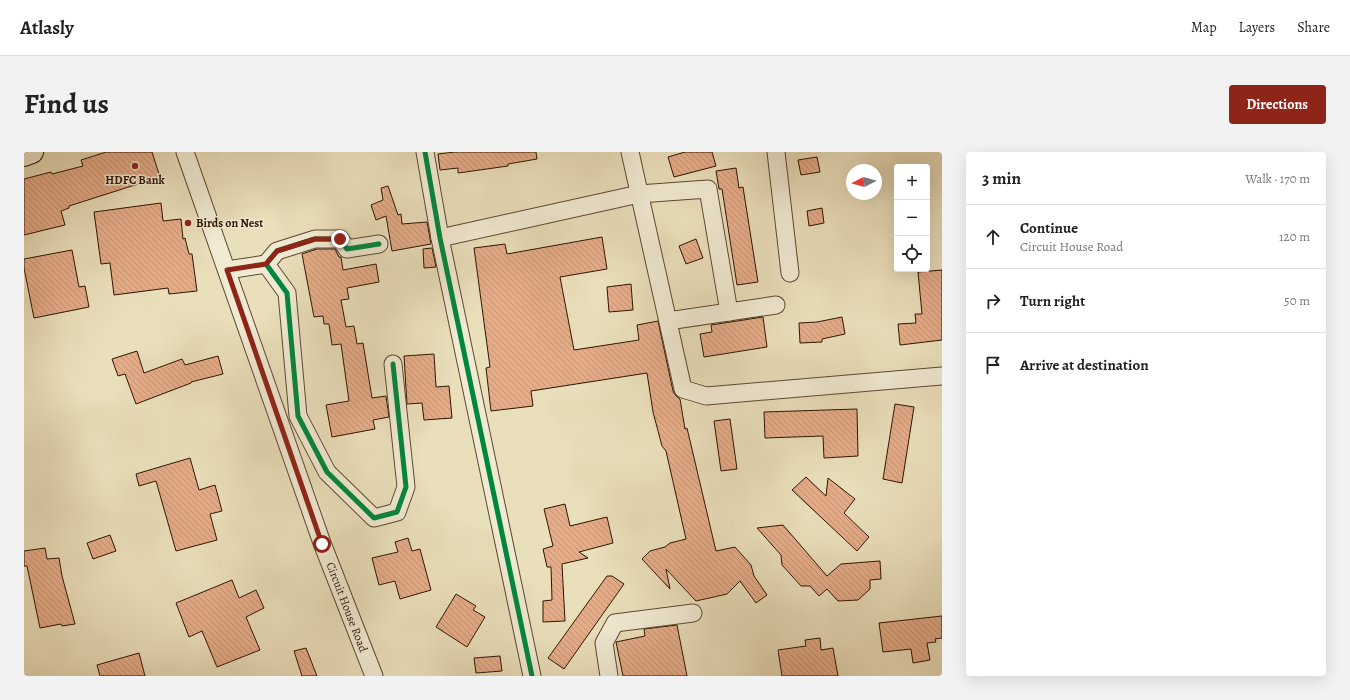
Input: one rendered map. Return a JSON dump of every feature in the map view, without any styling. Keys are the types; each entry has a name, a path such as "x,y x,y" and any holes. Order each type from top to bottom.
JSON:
{"main road":[{"path":"24,155 32,152"}],"street":[{"name":"Circuit House Road","path":"185,152 322,544 374,676"},
{"path":"424,152 440,238 532,676"},
{"path":"630,152 683,389 706,396 942,376"},
{"path":"776,152 790,273"},
{"path":"440,238 640,194 708,189 729,312"},
{"path":"227,270 266,264 277,251 315,239 340,239 346,249 379,244"},
{"path":"266,264 287,293 298,416 327,472 374,518 397,512 406,487 393,364"},
{"path":"668,321 776,305"},
{"path":"609,676 604,643 615,622 693,613"}],"building":[{"path":"106,152 152,152 160,177 69,206 69,208 61,211 65,225 24,235 24,179 83,166 81,160"},
{"path":"455,152 536,152 537,159 508,164 508,166 458,173 458,168 440,170 438,154"},
{"path":"685,152 712,152 716,166 674,177 668,157"},
{"path":"817,157 820,172 801,175 798,160"},
{"path":"736,168 739,188 743,187 758,282 737,285 722,189 719,189 716,171"},
{"path":"388,186 398,215 401,214 402,224 427,222 431,244 392,251 386,216 376,220 371,205 383,200 381,188"},
{"path":"161,203 163,221 181,219 183,239 185,238 189,254 192,254 197,291 169,294 168,288 114,295 110,263 101,264 94,212"},
{"path":"822,208 824,223 809,226 807,211"},
{"path":"602,237 607,269 560,277 574,350 639,340 637,325 658,321 673,391 680,399 685,429 687,428 716,551 735,547 751,565 754,576 767,595 756,603 740,581 727,594 696,601 666,569 670,589 642,559 650,551 665,547 670,543 686,539 666,451 662,446 653,412 647,373 531,391 533,406 491,411 486,368 490,367 474,248 505,244 507,254"},
{"path":"696,239 703,258 686,264 679,246"},
{"path":"432,248 436,267 424,268 423,249"},
{"path":"317,249 335,249 339,257 341,257 343,270 376,264 379,282 347,288 349,299 341,300 346,327 354,326 357,344 363,343 372,398 386,396 389,417 373,420 375,429 332,437 326,405 349,401 341,344 332,345 329,324 324,324 323,316 314,317 302,254"},
{"path":"72,250 79,287 85,286 89,307 34,318 24,268 24,259"},
{"path":"942,270 942,340 900,345 898,324 916,323 915,314 922,314 918,272"},
{"path":"631,284 633,310 609,312 607,287"},
{"path":"763,317 767,347 704,357 700,334 712,332 711,325"},
{"path":"842,317 845,334 822,339 822,342 800,343 799,323 817,322"},
{"path":"137,351 144,373 182,359 185,365 218,356 223,374 191,382 136,404 125,374 118,376 112,359"},
{"path":"434,354 436,387 449,386 452,418 424,420 422,403 407,404 404,356"},
{"path":"895,404 914,407 902,483 883,479"},
{"path":"857,409 858,456 824,458 823,436 765,438 764,412"},
{"path":"730,419 737,469 721,471 714,421"},
{"path":"190,458 199,490 215,485 222,511 210,514 217,540 176,551 156,481 139,486 136,474"},
{"path":"806,477 826,496 828,478 855,499 844,513 869,537 857,551 792,490"},
{"path":"565,504 570,526 607,517 613,543 579,552 588,558 562,564 565,621 543,622 543,601 552,600 551,567 547,567 543,549 553,546 544,509"},
{"path":"783,525 827,576 841,564 880,561 881,579 870,580 870,589 858,600 838,601 827,589 819,596 810,586 801,586 782,565 781,555 757,528"},
{"path":"110,535 116,551 93,559 87,543"},
{"path":"408,538 412,551 420,549 431,590 400,599 395,581 379,585 372,558 398,552 395,542"},
{"path":"45,548 47,559 59,558 62,576 75,624 62,626 61,624 40,628 27,566 24,566 24,551"},
{"path":"607,576 612,576 624,584 564,669 548,658"},
{"path":"232,580 239,598 256,590 264,608 246,617 260,650 217,667 202,631 189,637 176,603"},
{"path":"456,594 476,606 473,610 485,617 467,647 436,627"},
{"path":"942,616 942,638 935,639 936,642 927,643 930,660 913,663 911,649 883,652 879,623"},
{"path":"677,625 687,676 623,676 616,642 645,636 644,629"},
{"path":"820,638 821,650 833,648 838,676 782,676 778,650 806,646 805,640"},
{"path":"306,648 317,676 302,676 294,651"},
{"path":"139,653 145,676 100,676 97,665"},
{"path":"500,656 502,671 476,673 474,658"}],"cycle path":[{"path":"425,152 440,238 532,676"},
{"path":"379,244 347,249 340,239 315,239 277,251 266,264 287,293 298,416 327,472 374,518 397,512 406,487 393,364"}],"place":[{"name":"HDFC Bank","path":"135,166"},
{"name":"Birds on Nest","path":"188,223"}],"route":[{"path":"322,544 227,270 266,264 277,251 315,239 340,239"}]}
